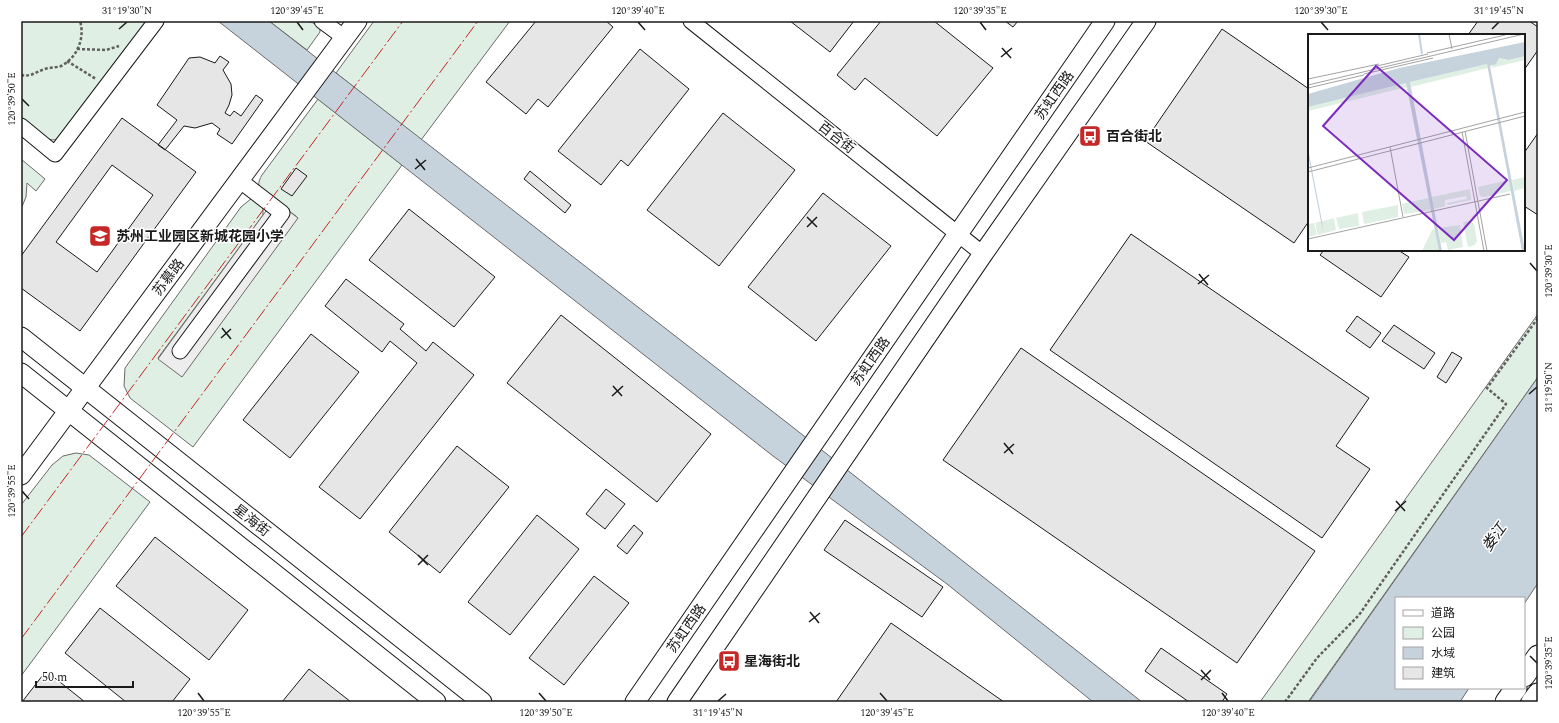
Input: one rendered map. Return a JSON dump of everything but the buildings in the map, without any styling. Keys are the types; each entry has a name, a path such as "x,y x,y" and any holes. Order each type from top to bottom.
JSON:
{"highway":[{"path":"1525,675 1538,656"},
{"path":"1506,702 1515,689"},
{"path":"1532,702 1538,694"}],"main road":[{"name":"苏慕路","path":"21,475 358,21"},
{"name":"苏虹西路","path":"635,702 1105,21"},
{"path":"677,702 983,254 1146,21"},
{"name":"星海街","path":"21,337 482,702"},
{"name":"星海街","path":"21,373 436,702"},
{"path":"1525,689 1538,671"},
{"path":"1515,702 1525,689"}],"street":[{"path":"21,126 55,154 156,21"},
{"path":"322,21 344,38"},
{"name":"百合街","path":"691,21 983,254"},
{"path":"180,351 282,213 239,180"}],"path":[{"path":"21,74 34,74 44,69 62,65 67,61 77,49 82,36 80,21"},
{"path":"77,49 111,49 145,36"},
{"path":"67,61 77,69 108,85"},
{"path":"1285,702 1317,658 1359,615 1506,404 1487,388 1538,318"}],"green space":[{"path":"21,21 151,21 57,139 52,140 33,129 21,118"},
{"path":"269,21 308,21 319,27 320,32 307,50"},
{"path":"374,21 510,21 421,140 336,73"},
{"path":"318,99 402,165 193,447 130,398 124,386 125,368 241,207 252,198 263,207 263,215 158,358 298,218 261,191 259,182 262,175"},
{"path":"21,159 45,179 36,191 27,183 26,197 21,209"},
{"path":"1538,314 1538,377 1308,702 1260,702"},
{"path":"76,453 89,455 150,502 21,676 21,505 52,465 63,456"}],"shaded area":[{"path":"274,200 298,218 182,377 158,359"}],"water":[{"path":"218,21 269,21 790,425 1142,702 1093,702 947,584 773,456"},
{"name":"娄江","path":"1538,377 1538,583 1525,602 1525,597 1395,597 1395,689 1468,689 1460,702 1309,702"}],"power":[{"path":"21,537 403,21"},
{"path":"21,639 478,21"}],"place":[{"name":"百合街北","path":"1090,136"},
{"name":"苏州工业园区新城花园小学","path":"100,236"},
{"name":"星海街北","path":"729,661"}]}
